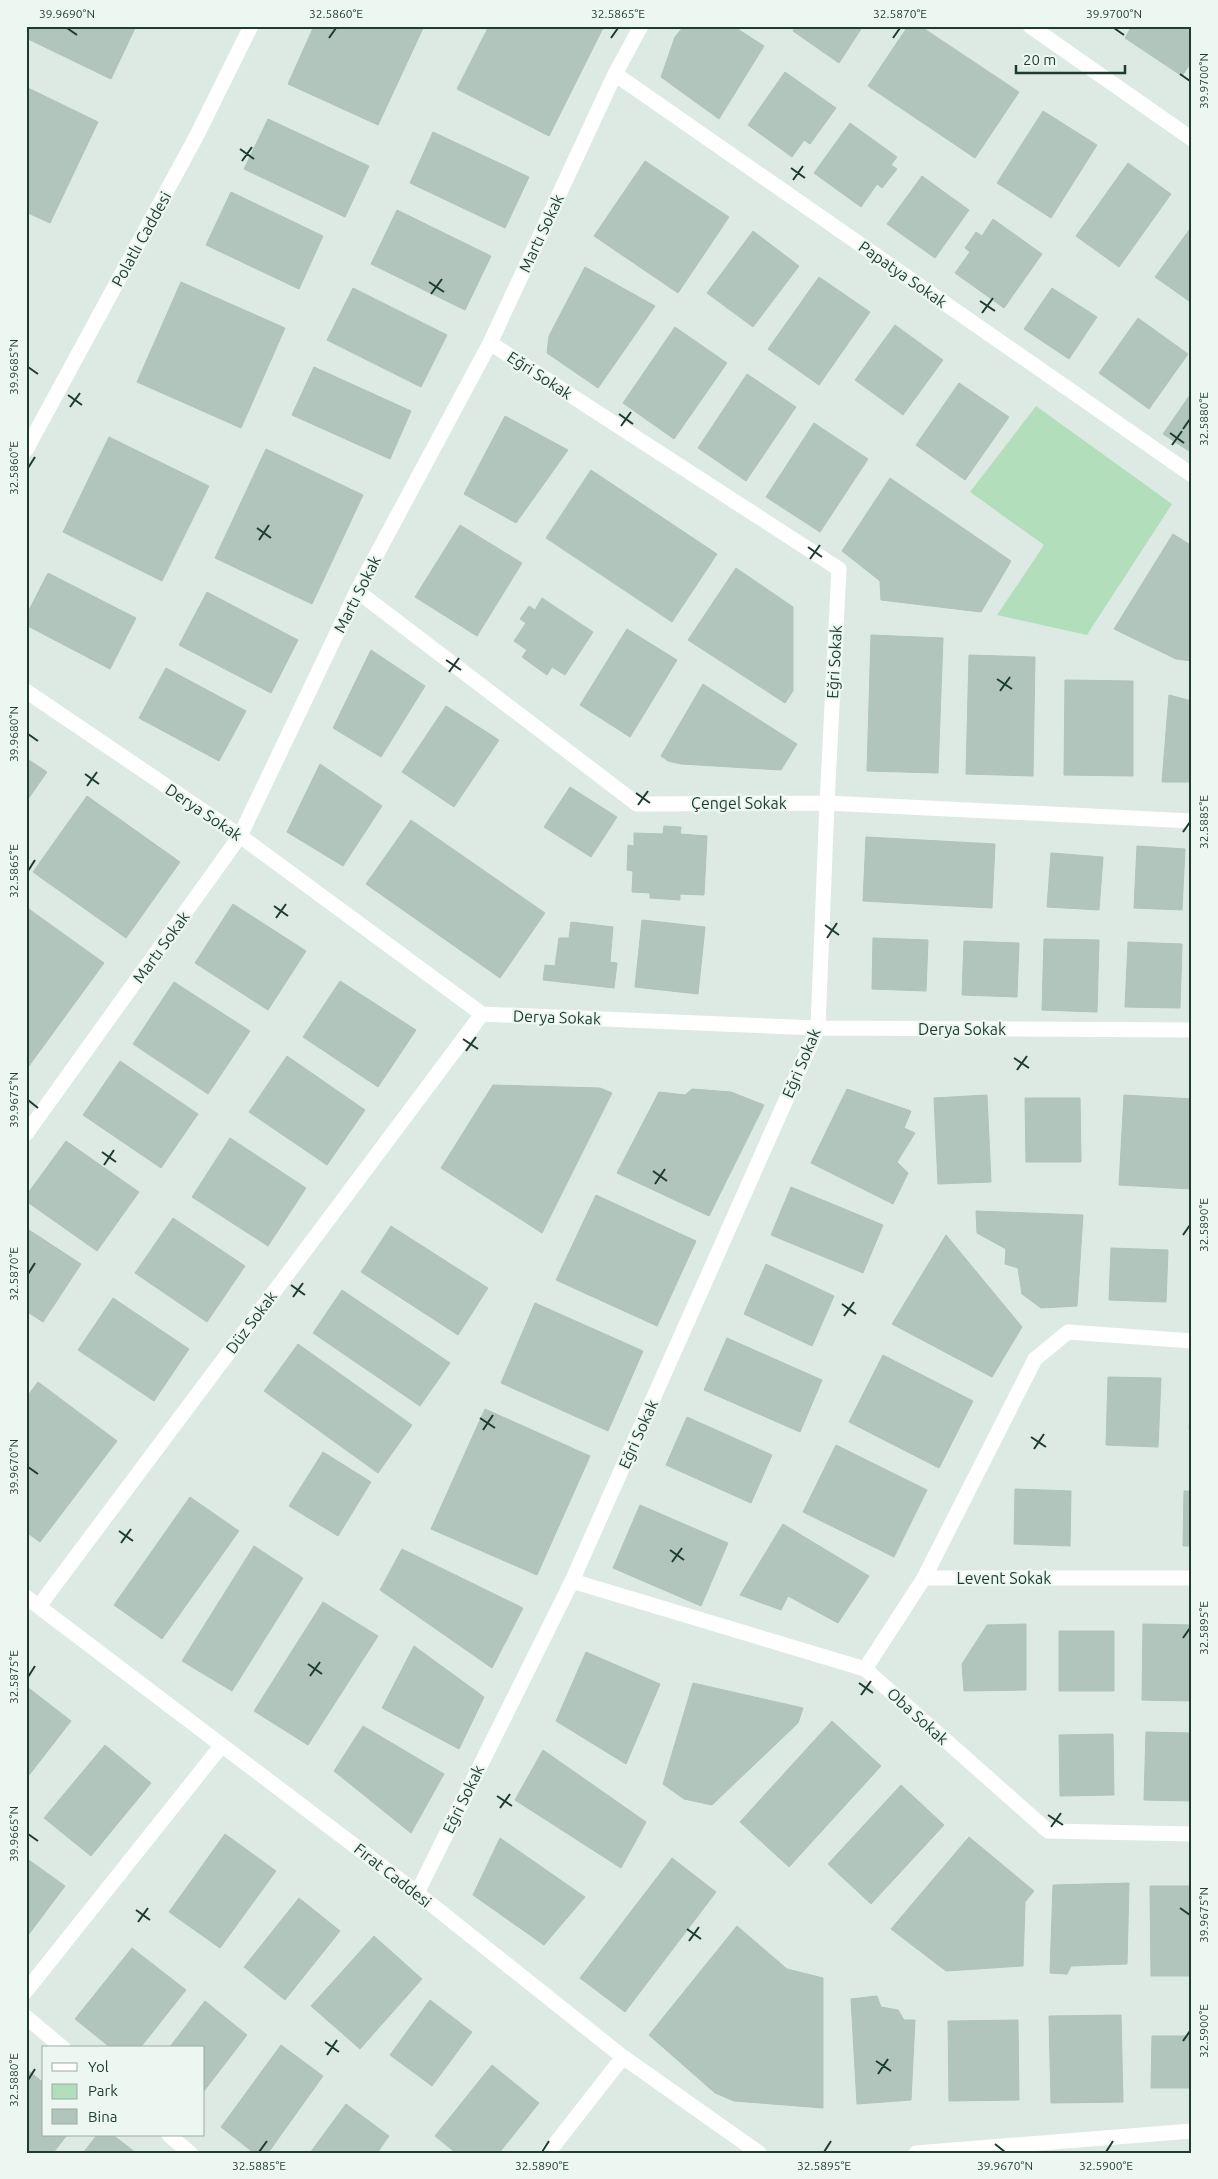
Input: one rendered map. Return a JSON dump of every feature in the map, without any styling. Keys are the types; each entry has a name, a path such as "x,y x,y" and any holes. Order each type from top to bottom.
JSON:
{"street":[{"name":"Polatlı Caddesi","path":"26,450 196,137 251,26"},
{"name":"Martı Sokak","path":"26,1134 240,836 357,591 490,343 615,74 641,26"},
{"path":"1030,26 1192,139"},
{"name":"Papatya Sokak","path":"615,74 1192,475"},
{"name":"Eğri Sokak","path":"417,1893 572,1581 818,1028 826,803 840,569 490,343"},
{"name":"Çengel Sokak","path":"357,591 637,804 826,803 1192,820"},
{"name":"Derya Sokak","path":"26,691 240,836 482,1014 818,1028 1192,1030"},
{"name":"Düz Sokak","path":"39,1606 482,1014"},
{"path":"865,1668 924,1578 1034,1359 1068,1332 1192,1341"},
{"name":"Levent Sokak","path":"924,1578 1192,1578"},
{"name":"Oba Sokak","path":"572,1581 865,1668 1048,1831 1192,1834"},
{"name":"Fırat Caddesi","path":"26,1597 417,1893 623,2057 759,2153"},
{"path":"26,1991 222,1745"},
{"path":"26,2017 61,2046"},
{"path":"548,2153 623,2057"},
{"path":"916,2153 1192,2131"},
{"path":"170,2136 190,2153"}],"green space":[{"path":"1036,406 1172,504 1087,635 997,615 1044,545 970,492"}],"building":[{"path":"26,26 136,26 111,79 26,38"},
{"path":"314,26 424,26 378,125 288,84"},
{"path":"489,26 599,26 603,28 549,136 457,89"},
{"path":"684,26 733,26 764,46 719,119 661,77 675,37"},
{"path":"796,26 863,26 839,63 793,31"},
{"path":"908,26 920,26 1019,92 975,158 868,86"},
{"path":"1132,26 1192,26 1192,61 1182,76 1125,38"},
{"path":"785,72 836,108 810,144 804,140 792,157 748,125"},
{"path":"26,87 98,122 50,223 26,212"},
{"path":"1043,111 1097,145 1051,218 997,183"},
{"path":"268,119 369,166 345,217 244,169"},
{"path":"850,123 897,157 891,165 897,169 882,188 877,184 861,207 814,173"},
{"path":"433,132 529,177 505,228 410,183"},
{"path":"645,161 729,217 678,293 594,236"},
{"path":"1128,163 1171,194 1119,267 1076,236"},
{"path":"922,176 969,210 935,258 887,224"},
{"path":"231,192 323,236 299,289 206,245"},
{"path":"397,210 491,256 465,310 371,264"},
{"path":"993,219 1042,254 1004,308 955,273 970,252 965,248 976,232 982,236"},
{"path":"1192,226 1192,303 1155,277"},
{"path":"753,231 799,266 753,327 707,293"},
{"path":"585,267 655,306 598,388 547,353 549,336"},
{"path":"819,277 870,312 819,385 768,349"},
{"path":"181,282 285,328 241,428 137,382"},
{"path":"353,288 447,335 421,387 327,340"},
{"path":"1052,288 1097,317 1069,359 1024,329"},
{"path":"1138,318 1188,354 1149,409 1099,373"},
{"path":"895,325 943,360 903,415 855,380"},
{"path":"675,327 727,363 674,439 623,403"},
{"path":"314,367 411,411 390,459 292,415"},
{"path":"747,374 796,407 746,481 698,448"},
{"path":"959,383 1009,417 965,480 916,445"},
{"path":"1192,392 1192,453 1163,434"},
{"path":"505,416 568,450 516,523 464,494"},
{"path":"814,423 868,459 820,532 766,497"},
{"path":"109,437 209,486 162,581 63,532"},
{"path":"266,449 363,495 312,604 215,558"},
{"path":"591,470 717,554 672,622 546,538"},
{"path":"890,478 1011,561 981,612 881,600 880,581 842,551"},
{"path":"460,525 522,563 477,636 415,597"},
{"path":"1173,534 1192,546 1192,661 1176,659 1114,629"},
{"path":"736,568 793,607 793,691 785,703 688,640"},
{"path":"48,573 136,618 110,669 26,625 26,616"},
{"path":"207,592 298,640 271,693 179,645"},
{"path":"542,598 593,632 565,675 552,667 547,675 522,657 527,650 514,641 526,623 520,619 529,606 535,610"},
{"path":"627,629 677,660 630,737 580,705"},
{"path":"871,635 943,638 938,773 867,771"},
{"path":"371,650 425,686 381,757 333,728"},
{"path":"969,655 1035,657 1033,776 966,774"},
{"path":"166,668 246,711 219,761 139,718"},
{"path":"1065,680 1133,681 1133,776 1064,775"},
{"path":"703,684 797,744 781,770 681,764 668,761 661,756"},
{"path":"1169,695 1192,701 1192,782 1162,782"},
{"path":"446,706 499,740 454,807 402,772"},
{"path":"26,758 47,772 26,802"},
{"path":"320,764 382,806 343,866 287,832"},
{"path":"570,787 617,817 591,857 544,827"},
{"path":"87,796 180,862 126,938 33,872"},
{"path":"411,820 545,913 500,978 366,884"},
{"path":"664,826 681,827 680,834 707,836 704,895 680,894 680,900 650,898 650,893 632,892 633,871 627,870 628,845 634,846 634,833 663,834"},
{"path":"866,837 995,844 992,908 863,901"},
{"path":"1137,846 1185,849 1182,910 1134,908"},
{"path":"1051,853 1103,857 1099,910 1047,907"},
{"path":"233,904 306,951 268,1010 195,963"},
{"path":"26,907 104,963 26,1070"},
{"path":"642,920 705,927 698,994 635,987"},
{"path":"571,922 613,927 610,962 617,963 614,988 543,980 545,965 555,966 559,938 569,938"},
{"path":"873,938 928,940 926,991 872,989"},
{"path":"1044,939 1099,940 1097,1012 1042,1010"},
{"path":"964,941 1019,943 1017,997 962,995"},
{"path":"1128,942 1182,944 1180,1008 1125,1007"},
{"path":"340,981 416,1030 378,1087 303,1037"},
{"path":"174,982 250,1031 208,1094 133,1044"},
{"path":"287,1056 365,1110 327,1165 249,1112"},
{"path":"120,1061 198,1114 161,1168 83,1115"},
{"path":"493,1085 600,1088 612,1093 542,1233 441,1168"},
{"path":"692,1089 731,1092 764,1105 709,1216 617,1173 659,1092 685,1095"},
{"path":"847,1089 911,1111 904,1128 915,1133 897,1162 908,1173 893,1204 811,1163"},
{"path":"987,1095 991,1182 938,1184 934,1098"},
{"path":"1124,1095 1192,1099 1192,1189 1119,1185"},
{"path":"1025,1098 1080,1098 1081,1162 1026,1162"},
{"path":"230,1138 306,1188 268,1246 192,1197"},
{"path":"66,1141 139,1192 97,1251 26,1201 26,1196"},
{"path":"791,1187 883,1225 863,1273 771,1235"},
{"path":"596,1195 696,1241 657,1326 556,1280"},
{"path":"976,1211 1083,1215 1077,1306 1041,1308 1022,1294 1018,1268 1005,1264 1006,1249 977,1233"},
{"path":"173,1218 245,1266 207,1322 135,1273"},
{"path":"391,1226 488,1288 458,1335 361,1272"},
{"path":"26,1228 81,1264 43,1322 26,1311"},
{"path":"946,1235 1022,1327 992,1377 892,1324"},
{"path":"1111,1248 1168,1250 1166,1302 1109,1300"},
{"path":"766,1264 834,1296 812,1346 744,1314"},
{"path":"342,1290 450,1363 420,1406 313,1333"},
{"path":"113,1298 189,1349 154,1401 78,1350"},
{"path":"535,1303 643,1351 608,1431 501,1383"},
{"path":"727,1338 822,1380 800,1432 704,1390"},
{"path":"298,1344 412,1425 378,1473 264,1391"},
{"path":"883,1355 973,1401 939,1468 849,1422"},
{"path":"1108,1377 1161,1378 1158,1447 1106,1445"},
{"path":"38,1382 117,1441 40,1542 26,1532 26,1398"},
{"path":"1192,1386 1192,1430 1189,1429"},
{"path":"485,1409 590,1456 537,1575 431,1529"},
{"path":"687,1417 772,1455 751,1503 666,1465"},
{"path":"836,1445 927,1490 894,1557 803,1512"},
{"path":"323,1452 371,1482 338,1536 289,1506"},
{"path":"1015,1489 1071,1491 1070,1546 1014,1544"},
{"path":"1184,1491 1192,1491 1192,1546 1183,1546"},
{"path":"190,1497 239,1531 162,1639 114,1605"},
{"path":"640,1505 728,1543 701,1606 613,1568"},
{"path":"783,1524 869,1576 838,1623 788,1596 781,1610 740,1595"},
{"path":"254,1546 303,1578 232,1691 182,1661"},
{"path":"402,1549 523,1608 492,1668 380,1590"},
{"path":"323,1602 378,1636 308,1745 254,1711"},
{"path":"1026,1624 1026,1690 964,1691 962,1664 987,1625"},
{"path":"1143,1624 1192,1625 1192,1701 1142,1700"},
{"path":"1059,1631 1114,1631 1114,1691 1059,1691"},
{"path":"414,1646 484,1697 459,1749 382,1708"},
{"path":"586,1652 660,1684 626,1764 556,1721"},
{"path":"693,1683 803,1708 798,1723 712,1805 684,1799 663,1784"},
{"path":"26,1686 71,1721 26,1779"},
{"path":"832,1721 881,1766 789,1867 740,1822"},
{"path":"363,1726 444,1774 411,1833 334,1771"},
{"path":"1146,1732 1192,1733 1192,1801 1144,1800"},
{"path":"1113,1734 1114,1795 1060,1796 1059,1735"},
{"path":"105,1745 151,1783 91,1856 44,1818"},
{"path":"543,1750 646,1822 621,1868 515,1800"},
{"path":"901,1785 944,1825 871,1904 828,1864"},
{"path":"225,1834 276,1871 220,1948 169,1912"},
{"path":"969,1837 1034,1891 1025,1902 1023,1966 946,1971 891,1929"},
{"path":"500,1838 585,1897 544,1945 473,1895"},
{"path":"26,1858 65,1886 26,1938"},
{"path":"672,1858 716,1892 625,2012 580,1978"},
{"path":"1129,1883 1127,1964 1071,1966 1067,1974 1050,1973 1053,1885"},
{"path":"1150,1886 1192,1886 1192,1976 1151,1976"},
{"path":"299,1898 340,1931 285,2000 244,1967"},
{"path":"737,1926 787,1969 823,1978 823,2108 734,2101 715,2093 649,2035"},
{"path":"374,1936 422,1979 360,2049 311,2006"},
{"path":"132,1948 186,1990 142,2046 109,2046 75,2019"},
{"path":"877,1996 881,2007 898,2010 904,2020 915,2020 911,2100 857,2104 851,1999"},
{"path":"430,2000 472,2032 432,2086 390,2055"},
{"path":"205,2001 247,2035 205,2090 205,2046 171,2046"},
{"path":"1121,2015 1123,2102 1051,2103 1049,2016"},
{"path":"1018,2020 1019,2100 949,2101 948,2021"},
{"path":"1152,2036 1192,2036 1192,2088 1151,2088"},
{"path":"281,2045 323,2076 268,2153 254,2153 221,2127"},
{"path":"492,2065 539,2103 499,2153 456,2153 435,2136"},
{"path":"26,2069 42,2081 42,2136 66,2136 53,2153 26,2153"},
{"path":"346,2104 389,2136 377,2153 310,2153"},
{"path":"96,2136 114,2136 136,2153 83,2153"}]}
